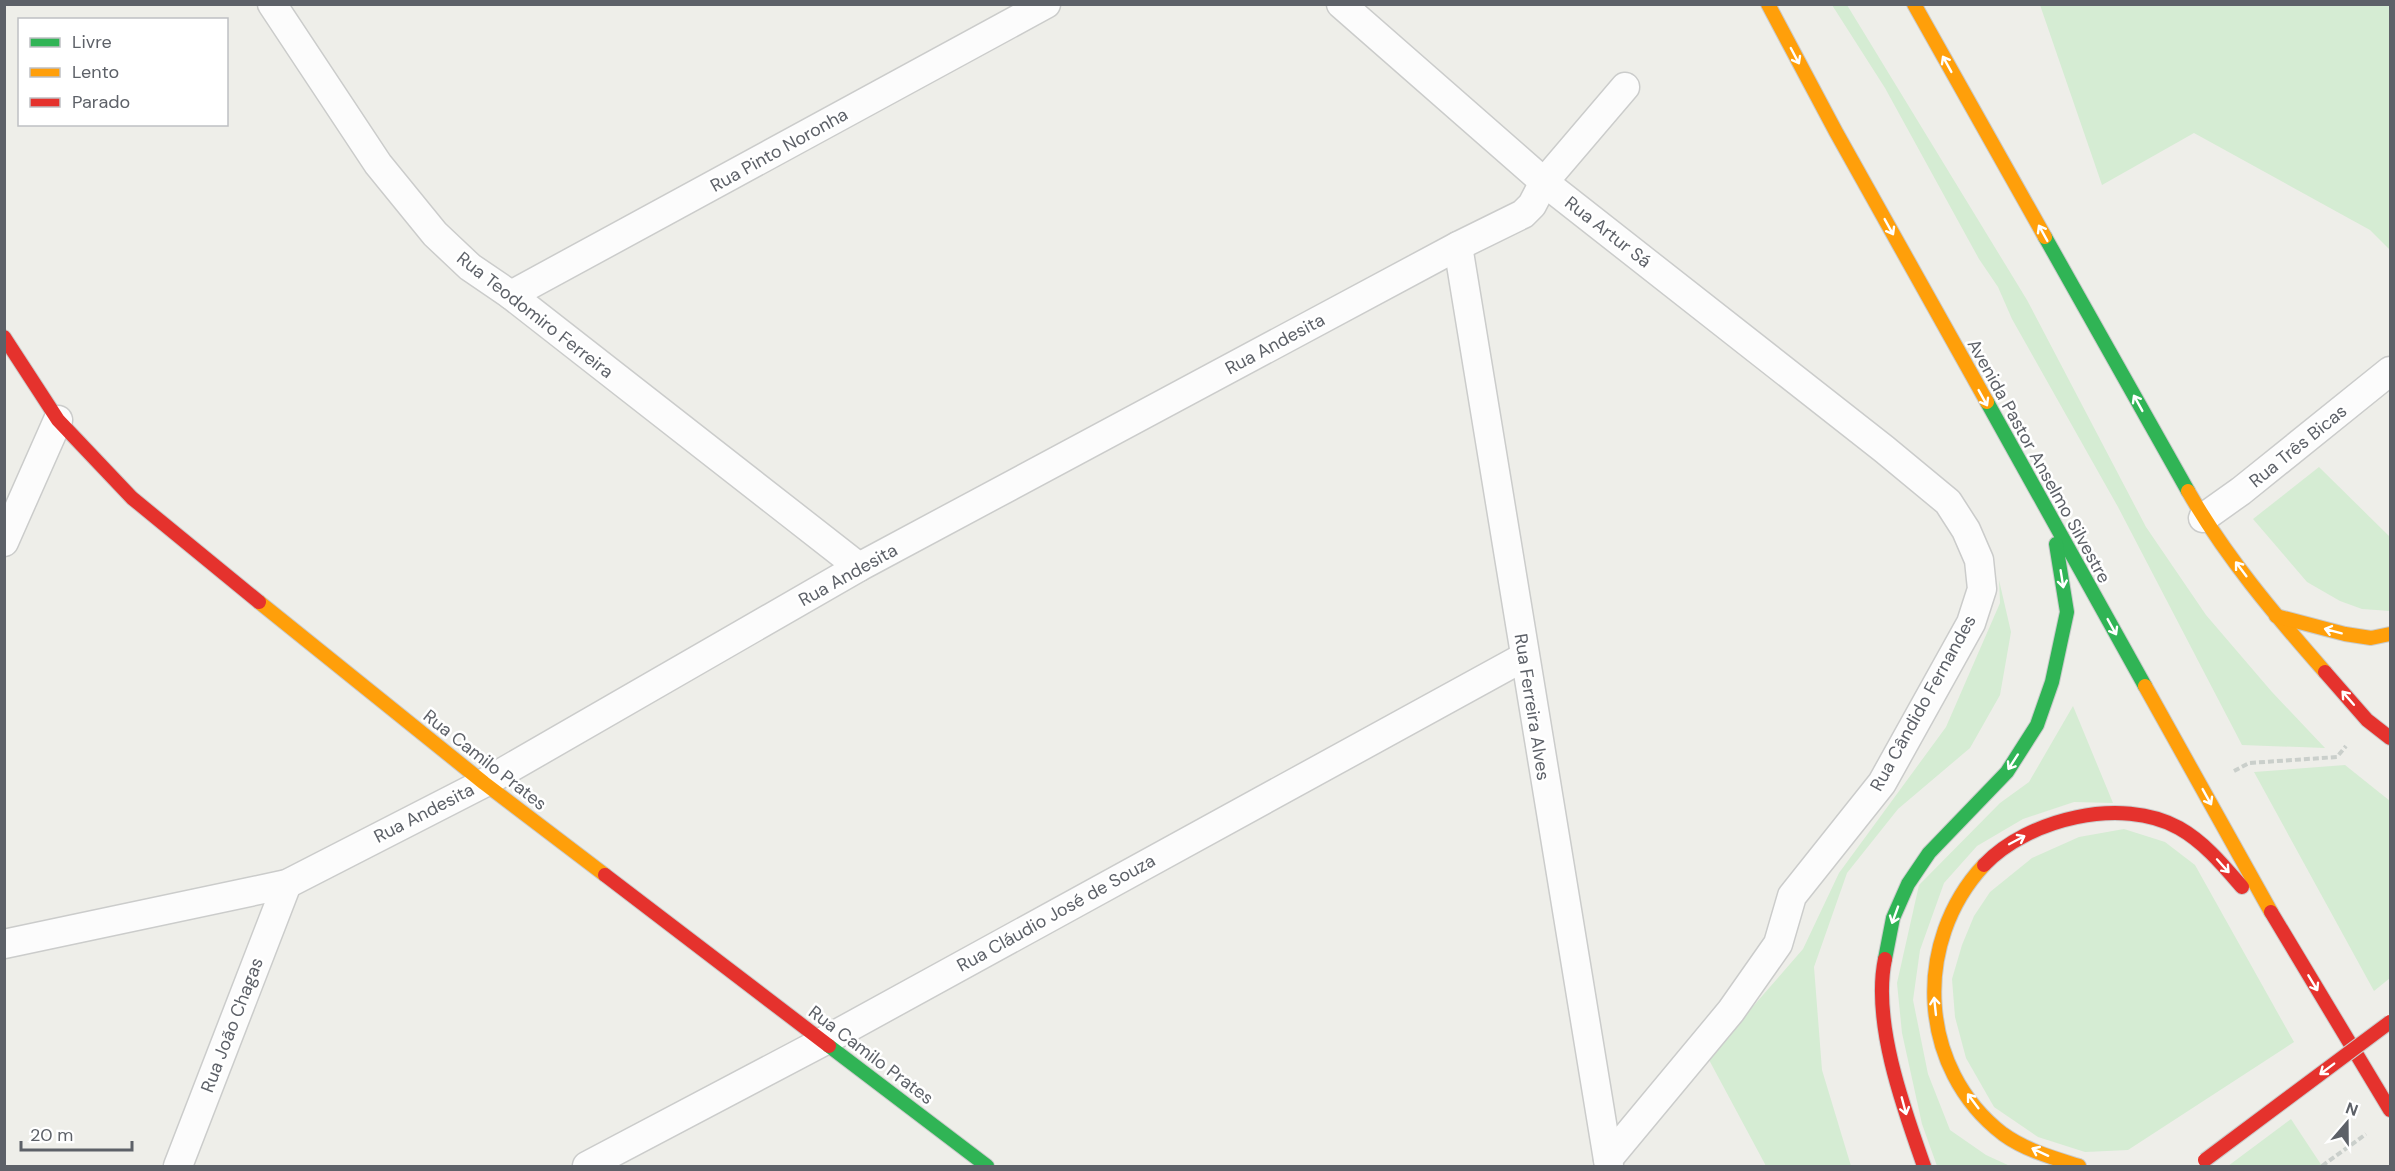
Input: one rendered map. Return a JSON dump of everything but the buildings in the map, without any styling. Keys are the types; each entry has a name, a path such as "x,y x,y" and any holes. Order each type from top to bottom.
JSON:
{"main road":[{"name":"Avenida Pastor Anselmo Silvestre","path":"1768,4 1836,132 2283,933"},
{"path":"1914,4 2203,518 2276,616 2367,720 2391,738"},
{"name":"Rua Camilo Prates","path":"4,337 58,420 132,498 484,783 987,1167"},
{"path":"1924,1167 1907,1118 1891,1057 1883,1011 1882,973 1893,918 1908,884 1929,853 2007,772 2037,725 2052,682 2067,612 2052,521"},
{"path":"2276,616 2345,634 2371,638 2391,634"},
{"path":"2079,1167 2043,1154 2004,1134 1972,1103 1948,1063 1936,1017 1933,989 1937,963 1950,919 1969,882 2010,842 2050,824 2098,813 2132,814 2167,822 2205,845 2283,933 2391,1110"},
{"path":"2200,1163 2391,1022"}],"street":[{"name":"Rua Teodomiro Ferreira","path":"272,4 378,164 435,234 470,267 511,296 859,567"},
{"name":"Rua Pinto Noronha","path":"511,296 1046,4"},
{"name":"Rua Artur Sá","path":"1341,4 1544,182 1884,449"},
{"name":"Rua Andesita","path":"4,944 287,884 484,783 859,567 1458,246 1523,214 1532,205 1544,182 1625,87"},
{"name":"Rua Ferreira Alves","path":"1458,246 1609,1163"},
{"name":"Rua Três Bicas","path":"2203,518 2241,491 2391,371"},
{"path":"4,542 58,420"},
{"name":"Rua Cândido Fernandes","path":"1609,1163 1731,1011 1778,944 1792,896 1882,783 1971,622 1982,589 1979,560 1966,530 1948,502 1884,449"},
{"name":"Rua Cláudio José de Souza","path":"587,1167 824,1041 1524,657"},
{"name":"Rua João Chagas","path":"178,1167 287,884"}],"path":[{"path":"2202,788 2249,763 2337,757 2367,720"},
{"path":"2322,1167 2373,1128"}],"green space":[{"path":"1832,5 1847,5 2027,300 2146,527 2206,615 2272,692 2325,748 2242,745 2118,507 2012,319 1998,287 1979,259 1885,88"},
{"path":"2040,5 2390,5 2390,250 2370,230 2194,133 2102,185"},
{"path":"2319,467 2390,537 2390,611 2362,609 2340,601 2307,582 2253,519"},
{"path":"1999,580 2011,632 2000,695 1970,748 1898,809 1847,873 1814,967 1822,1070 1851,1166 1766,1166 1708,1058 1803,949 1839,873 1946,727 2000,603"},
{"path":"2073,706 2113,803 2074,802 2023,819 1977,846 1944,883 1920,950 1913,1000 1928,1074 1950,1130 1986,1155 2010,1166 1937,1166 1922,1124 1902,1033 1897,983 1919,885 2000,803 2029,782"},
{"path":"2345,765 2390,801 2390,978 2374,991 2254,772"},
{"path":"2124,829 2165,842 2195,865 2294,1042 2128,1150 2085,1152 2038,1137 1994,1107 1966,1058 1955,1017 1952,979 1974,916 1990,892 2032,858 2079,837"},
{"path":"2291,1119 2322,1166 2228,1166"}],"traffic: fast":[{"path":"2045,237 2188,491"},
{"path":"1987,402 2145,686"},
{"path":"1885,959 1893,918 1908,884 1929,853 2007,772 2037,725 2052,682 2067,612 2056,544"},
{"path":"829,1046 987,1166"}],"traffic: slow":[{"path":"1768,4 1836,132 1987,402"},
{"path":"1914,4 2045,237"},
{"path":"2188,491 2234,562 2325,672"},
{"path":"259,602 484,783 605,875"},
{"path":"2276,616 2345,634 2371,638 2390,634"},
{"path":"2145,686 2271,912"},
{"path":"1984,865 1961,896 1945,930 1936,967 1935,1004 1941,1041 1954,1075 1975,1107 2003,1134 2030,1149 2079,1166"}],"traffic: jam":[{"path":"4,337 58,420 132,498 259,602"},
{"path":"2325,672 2367,720 2390,738"},
{"path":"1984,865 2025,835 2050,825 2076,817 2130,814 2156,819 2179,828 2213,854 2242,887"},
{"path":"605,875 829,1046"},
{"path":"2271,912 2390,1110"},
{"path":"1885,959 1882,983 1886,1036 1899,1091 1924,1166"},
{"path":"2205,1160 2390,1022"}]}
